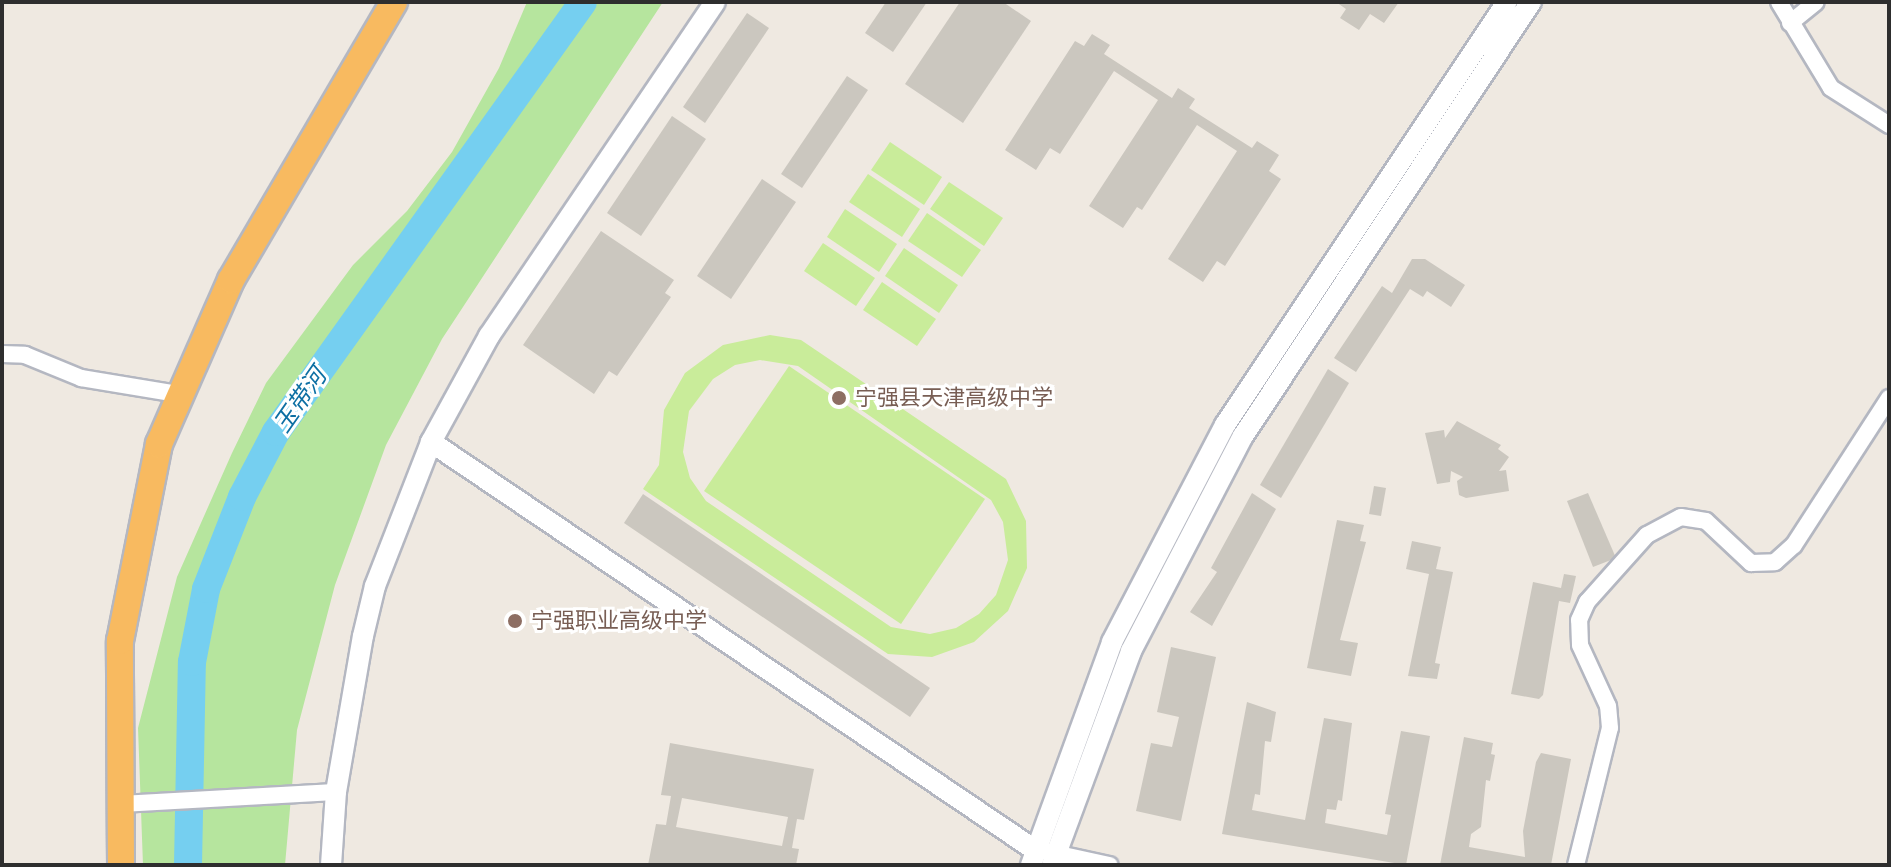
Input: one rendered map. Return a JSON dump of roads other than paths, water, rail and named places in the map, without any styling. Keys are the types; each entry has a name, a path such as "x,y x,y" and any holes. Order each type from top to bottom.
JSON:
{"highway":[{"path":"121,865 132,803 119,676 125,603 151,473 178,394 231,280 394,2"}],"street":[{"path":"331,865 336,792 375,586 431,442 489,336 715,2"},
{"path":"1043,858 1112,642 1225,425 1507,2"},
{"path":"1043,858 1131,651 1243,436 1531,2"},
{"path":"1779,2 1831,88 1889,125"},
{"path":"1790,23 1816,2"},
{"path":"2,354 25,355 81,378 178,394"},
{"path":"1576,865 1610,728 1608,706 1580,645 1579,620 1587,602 1647,535 1681,517 1706,521 1751,563 1775,562 1794,545 1889,398"},
{"path":"431,442 1043,858 1109,865"},
{"path":"132,803 336,792"}],"waterway":[{"name":"玉带河","path":"188,865 192,662 206,589 242,497 276,432 583,2"}],"place":[{"name":"宁强县天津高级中学","path":"839,398"},
{"name":"宁强职业高级中学","path":"515,621"}]}
